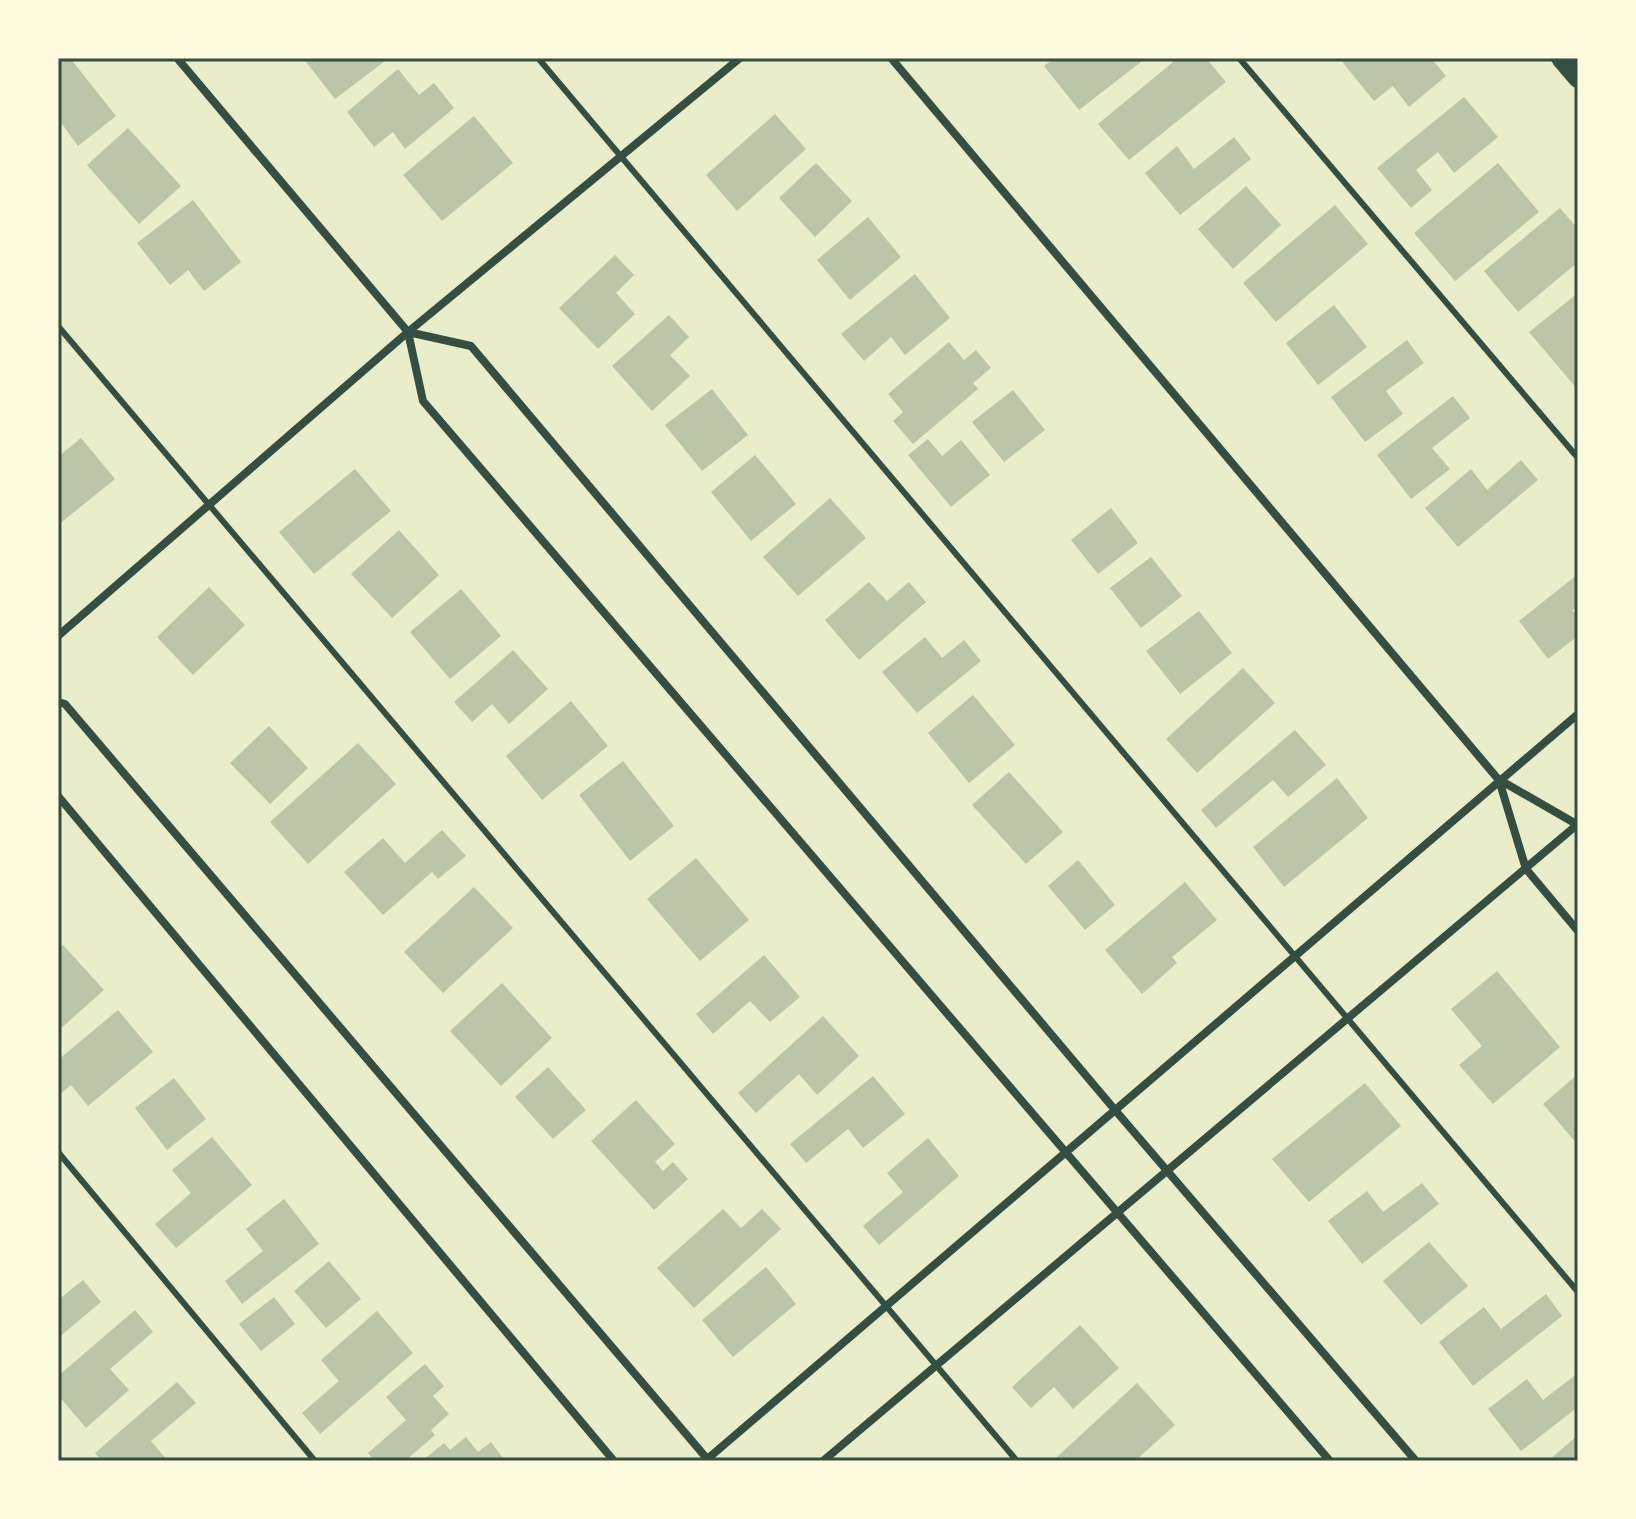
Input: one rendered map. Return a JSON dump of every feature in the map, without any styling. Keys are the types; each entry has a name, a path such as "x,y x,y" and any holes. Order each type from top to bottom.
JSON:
{"main road":[{"path":"1561,58 1578,78"}],"street":[{"path":"177,58 408,332 423,401 1064,1154 1117,1211 1330,1461"},
{"path":"58,636 408,332 740,58"},
{"path":"823,1461 1167,1167 1578,825 1498,779 891,58"},
{"path":"408,332 471,346 1115,1110 1416,1461"},
{"path":"58,702 65,704 707,1460 1498,779 1578,714"},
{"path":"1498,779 1526,869 1578,931"},
{"path":"58,796 614,1461"}],"lane":[{"path":"538,58 1578,1292"},
{"path":"1239,58 1578,458"},
{"path":"58,326 1017,1461"},
{"path":"58,1152 315,1461"}],"building":[{"path":"58,58 70,58 116,116 78,146 62,124 58,127"},
{"path":"303,58 389,58 335,99"},
{"path":"1055,58 1146,58 1079,110 1044,66"},
{"path":"1178,58 1206,58 1226,82 1129,160 1098,124"},
{"path":"1339,58 1431,58 1446,76 1409,107 1393,86 1374,101"},
{"path":"398,69 419,95 434,83 454,108 405,149 393,132 374,147 347,112"},
{"path":"1464,97 1498,137 1454,173 1438,152 1416,170 1432,190 1411,208 1377,168"},
{"path":"775,114 806,149 737,211 706,175"},
{"path":"474,116 513,163 442,221 403,175"},
{"path":"128,128 181,186 139,224 87,165"},
{"path":"1234,137 1251,159 1180,215 1145,173 1177,146 1194,169"},
{"path":"816,163 852,201 815,237 779,198"},
{"path":"1498,163 1539,212 1455,281 1414,233"},
{"path":"1246,186 1281,225 1233,269 1198,229"},
{"path":"193,200 241,262 204,291 188,270 170,285 137,243"},
{"path":"1335,205 1368,244 1276,322 1243,283"},
{"path":"1560,208 1578,229 1578,262 1518,312 1484,271"},
{"path":"868,217 901,257 850,300 817,260"},
{"path":"615,255 634,275 616,293 635,314 598,349 559,308"},
{"path":"915,274 950,318 905,355 891,337 864,361 841,334"},
{"path":"1578,293 1578,390 1529,332"},
{"path":"1334,305 1367,347 1318,385 1286,343"},
{"path":"669,315 689,337 670,355 690,376 652,411 612,366"},
{"path":"1407,340 1424,363 1386,391 1403,414 1365,442 1331,397"},
{"path":"949,342 964,360 976,350 991,368 973,383 978,389 913,444 893,421 903,412 888,394"},
{"path":"712,389 748,435 702,471 665,425"},
{"path":"1013,390 1045,430 1004,462 972,422"},
{"path":"1453,396 1470,418 1432,448 1450,469 1411,499 1377,455"},
{"path":"81,438 115,479 58,525 58,457"},
{"path":"928,439 942,456 961,440 990,475 951,507 908,455"},
{"path":"755,455 796,504 751,541 711,492"},
{"path":"1521,460 1538,480 1458,547 1425,508 1471,469 1487,490"},
{"path":"355,469 391,511 314,574 279,532"},
{"path":"830,498 866,538 798,596 763,557"},
{"path":"1111,508 1138,543 1098,574 1071,540"},
{"path":"399,530 439,575 392,618 351,574"},
{"path":"1151,557 1182,596 1141,628 1110,588"},
{"path":"1578,574 1578,606 1572,610 1578,618 1578,636 1548,659 1519,621"},
{"path":"869,582 887,601 909,582 926,602 859,660 825,620"},
{"path":"209,587 245,625 193,675 157,637"},
{"path":"461,589 501,636 450,679 410,632"},
{"path":"1199,611 1232,653 1180,694 1146,651"},
{"path":"925,637 942,658 964,640 981,661 917,713 882,672"},
{"path":"513,650 548,689 509,724 492,704 472,722 454,702"},
{"path":"1243,668 1275,703 1197,773 1166,739"},
{"path":"973,695 1015,745 969,783 928,733"},
{"path":"571,701 608,746 542,800 506,756"},
{"path":"269,726 308,768 270,804 230,763"},
{"path":"1295,730 1326,765 1288,797 1273,780 1216,828 1201,810"},
{"path":"358,743 396,784 308,864 270,822"},
{"path":"623,761 674,826 630,861 579,795"},
{"path":"1009,772 1063,832 1026,864 972,805"},
{"path":"1337,778 1368,818 1284,887 1253,847"},
{"path":"442,830 466,856 438,879 432,872 383,915 344,872 383,838 405,863"},
{"path":"696,858 749,920 700,961 647,899"},
{"path":"1078,860 1115,905 1085,930 1048,886"},
{"path":"1185,882 1217,920 1172,957 1177,963 1142,994 1105,950"},
{"path":"474,887 513,928 443,993 404,952"},
{"path":"63,945 104,990 58,1031 58,949"},
{"path":"764,955 800,997 770,1022 750,1001 713,1034 696,1014"},
{"path":"1497,971 1560,1047 1493,1104 1459,1065 1482,1046 1451,1009"},
{"path":"502,983 552,1038 501,1086 450,1031"},
{"path":"118,1010 153,1052 88,1106 71,1085 58,1096 58,1060"},
{"path":"823,1016 859,1056 817,1095 799,1074 756,1113 738,1093"},
{"path":"548,1067 586,1110 553,1139 515,1097"},
{"path":"1578,1074 1578,1145 1543,1104"},
{"path":"873,1076 905,1114 863,1148 848,1129 806,1163 790,1144"},
{"path":"174,1078 206,1119 167,1150 135,1108"},
{"path":"1365,1083 1401,1126 1309,1202 1272,1159"},
{"path":"636,1100 675,1144 655,1162 663,1171 673,1162 688,1179 654,1210 591,1141"},
{"path":"212,1137 252,1185 176,1248 155,1224 191,1193 172,1170"},
{"path":"928,1138 959,1176 879,1245 863,1226 903,1192 887,1173"},
{"path":"1422,1183 1439,1204 1362,1264 1328,1221 1367,1191 1383,1212"},
{"path":"284,1199 319,1244 242,1304 225,1281 263,1251 246,1229"},
{"path":"723,1209 741,1228 762,1209 781,1229 694,1308 657,1268"},
{"path":"1429,1242 1468,1286 1421,1325 1383,1281"},
{"path":"329,1261 361,1299 326,1328 294,1291"},
{"path":"766,1267 796,1304 733,1357 702,1320"},
{"path":"83,1280 101,1302 58,1338 58,1300"},
{"path":"1546,1294 1562,1316 1473,1386 1439,1342 1484,1307 1501,1329"},
{"path":"274,1297 295,1324 261,1351 239,1324"},
{"path":"135,1310 153,1332 110,1369 129,1390 86,1428 58,1395 58,1376"},
{"path":"377,1311 413,1353 320,1434 302,1413 339,1381 321,1360"},
{"path":"1080,1325 1119,1368 1073,1409 1054,1387 1031,1408 1012,1387"},
{"path":"425,1364 444,1386 433,1396 449,1414 431,1430 435,1435 405,1461 375,1461 368,1453 406,1420 386,1397"},
{"path":"1578,1373 1578,1407 1521,1451 1488,1409 1527,1379 1543,1400"},
{"path":"177,1382 196,1403 151,1441 168,1461 102,1461 95,1453"},
{"path":"1137,1383 1175,1425 1135,1461 1059,1461 1056,1458"},
{"path":"1578,1435 1578,1461 1548,1461"},
{"path":"466,1437 478,1452 491,1442 505,1461 422,1461 444,1443 450,1450"}]}
